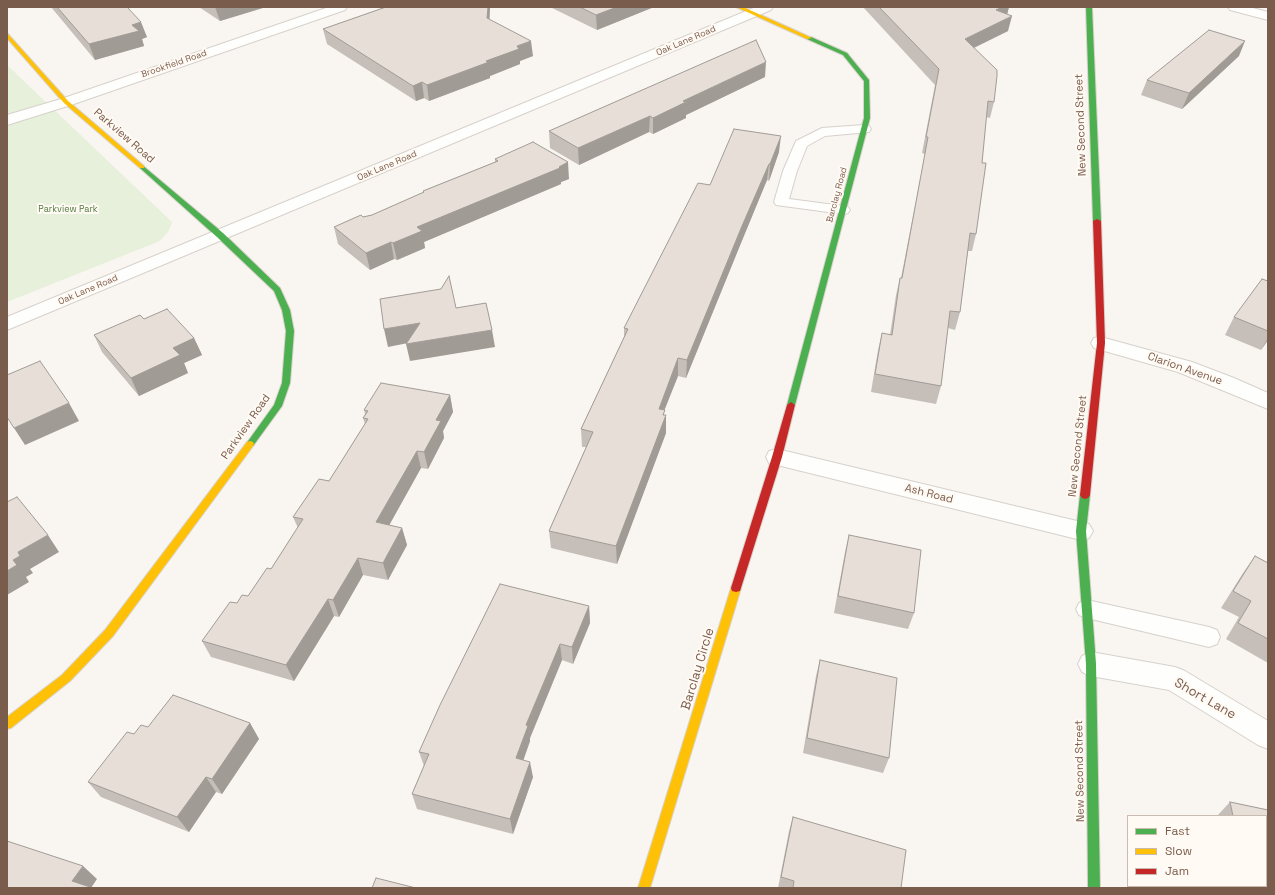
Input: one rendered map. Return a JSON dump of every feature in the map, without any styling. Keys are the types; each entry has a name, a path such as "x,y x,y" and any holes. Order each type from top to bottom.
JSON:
{"street":[{"name":"Brookfield Road","path":"7,120 66,102 322,10 342,7"},
{"name":"New Second Street","path":"1089,7 1101,343 1081,530 1091,664 1094,888"},
{"path":"1234,7 1268,16"},
{"name":"Barclay Road","path":"753,9 845,54 866,81 867,118 777,458"},
{"name":"Oak Lane Road","path":"7,324 753,9"},
{"name":"Parkview Road","path":"7,35 66,102 220,235 277,290 286,310 290,331 286,383 278,406 109,633 66,678 7,724"},
{"name":"Clarion Avenue","path":"1101,343 1185,368 1227,383 1268,402"},
{"name":"Ash Road","path":"777,458 1081,530"},
{"name":"Barclay Circle","path":"644,888 777,458"},
{"name":"Short Lane","path":"1091,664 1175,679 1268,736"}],"lane":[{"path":"843,210 781,202 790,171 801,144 822,132 864,129"},
{"path":"1087,609 1208,637"}],"green space":[{"name":"Parkview Park","path":"7,65 172,222 168,232 160,241 7,302"}],"building":[{"path":"57,7 127,7 141,22 132,25 139,31 89,44"},
{"path":"386,7 488,7 487,18 531,41 517,46 519,49 486,61 489,62 427,85 422,82 413,86 323,29"},
{"path":"580,7 617,7 596,15"},
{"path":"879,7 1002,7 996,10 1012,16 965,39 997,70 997,76 994,102 988,101 982,163 986,163 976,234 970,233 960,312 950,311 941,386 875,374 882,333 892,335 900,278 902,278 939,69"},
{"path":"1209,30 1245,41 1189,93 1147,80"},
{"path":"756,40 766,62 683,101 686,102 653,118 650,116 578,148 549,131"},
{"path":"734,129 781,136 687,360 678,358 659,409 665,410 663,415 666,415 616,546 549,531 593,432 581,429 628,329 624,328 698,183 710,185"},
{"path":"533,142 568,162 559,167 560,168 417,227 422,231 366,253 334,227 361,215 363,217 372,215 424,192 423,191 498,161 495,159"},
{"path":"449,276 456,308 486,303 492,330 406,344 420,323 384,329 380,299 441,289"},
{"path":"1262,279 1268,281 1268,331 1234,317"},
{"path":"167,309 194,338 173,348 180,355 131,378 94,335 140,315 144,319"},
{"path":"40,361 69,403 14,428 7,417 7,375"},
{"path":"381,383 450,395 436,420 441,421 424,452 417,451 376,522 402,528 383,563 358,558 333,600 328,599 286,665 202,641 230,602 237,603 242,595 248,596 267,568 271,569 303,519 293,517 319,479 329,481 368,419 363,418 368,411 364,410"},
{"path":"17,497 48,535 18,552 20,556 13,560 17,565 7,571 7,502"},
{"path":"849,535 921,550 914,613 838,596"},
{"path":"1255,556 1268,563 1268,639 1238,623 1251,601 1233,591"},
{"path":"500,584 589,606 572,647 560,644 526,725 528,726 516,758 530,762 510,819 412,794 429,754 419,752 440,705"},
{"path":"820,660 897,678 889,758 807,738"},
{"path":"173,695 250,723 212,779 206,777 177,817 88,782 127,732 134,734 141,725 148,727"},
{"path":"1230,802 1268,810 1268,886 1267,815 1233,815"},
{"path":"793,817 906,850 901,888 793,888 794,881 781,877"},
{"path":"7,841 83,866 72,881 93,888 7,888"},
{"path":"376,878 416,888 372,888"}],"traffic: fast":[{"path":"1089,7 1097,221"},
{"path":"791,405 867,118 867,81 845,54 809,38"},
{"path":"142,167 220,235 277,290 286,310 290,331 286,383 278,406 250,444"},
{"path":"1085,495 1081,531 1091,664 1094,888"}],"traffic: slow":[{"path":"739,7 809,38"},
{"path":"7,35 66,102 142,167"},
{"path":"7,724 66,678 109,633 250,444"},
{"path":"644,888 736,588"}],"traffic: jam":[{"path":"1085,495 1101,343 1097,221"},
{"path":"736,588 777,457 791,405"}]}
